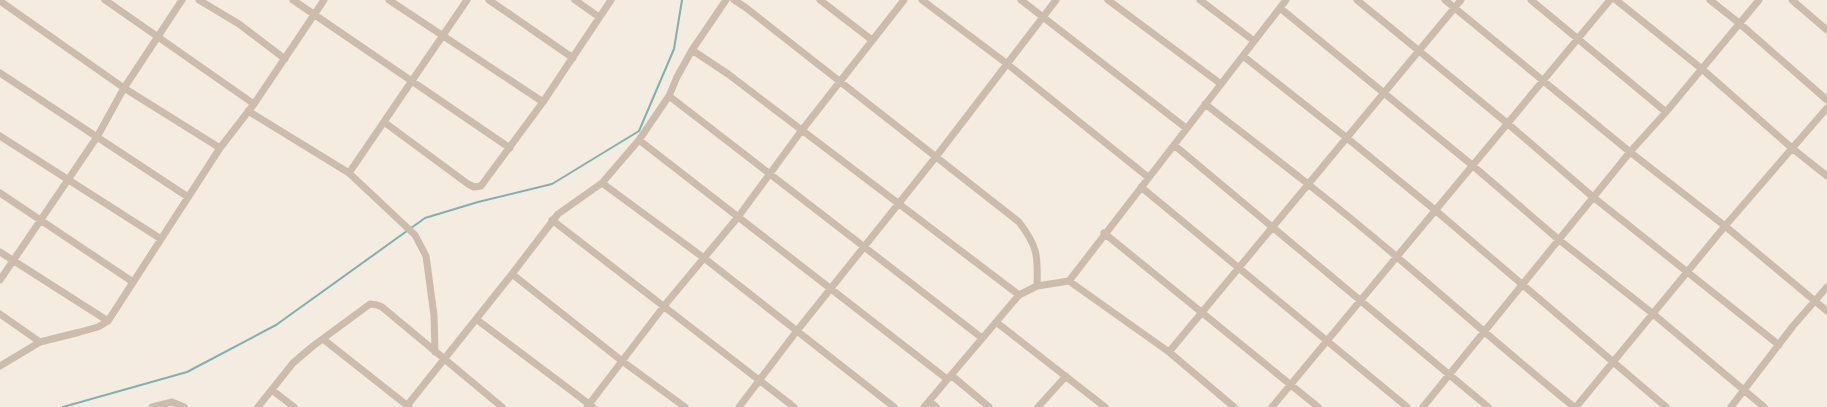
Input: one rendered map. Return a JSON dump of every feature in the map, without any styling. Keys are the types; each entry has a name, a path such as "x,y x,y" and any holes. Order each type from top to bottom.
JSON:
{"street":[{"path":"105,0 254,104"},
{"path":"0,280 97,137 124,88 182,0"},
{"path":"199,0 239,24 285,59"},
{"path":"293,0 510,148"},
{"path":"0,366 40,342 98,327 108,321 220,148 254,104 324,0"},
{"path":"389,0 543,102"},
{"path":"349,173 467,0"},
{"path":"488,0 573,58"},
{"path":"575,0 599,17"},
{"path":"384,122 474,187 481,186 543,102 611,0"},
{"path":"323,339 408,407 512,274 552,220 558,214 602,183 639,140 669,96 677,77 692,50 726,0"},
{"path":"734,0 745,7 1018,222 1031,238 1038,256 1037,286"},
{"path":"820,0 872,40"},
{"path":"476,319 590,406 664,306 738,217 802,130 904,0"},
{"path":"922,0 1006,63 1148,177"},
{"path":"1021,0 1186,128"},
{"path":"740,407 796,332 899,204 1006,63 1056,0"},
{"path":"1108,0 1221,84"},
{"path":"1200,0 1254,42"},
{"path":"1069,281 1104,233 1286,0"},
{"path":"1357,0 1507,123 1593,197 1779,345"},
{"path":"1445,0 1630,152 1725,226 1827,312"},
{"path":"1169,352 1461,0"},
{"path":"1531,0 1666,112"},
{"path":"1272,407 1542,80 1610,0"},
{"path":"1616,0 1702,70 1793,149 1827,176"},
{"path":"1710,0 1739,23 1827,100"},
{"path":"1423,407 1522,286 1558,239 1630,152 1702,70 1759,0"},
{"path":"1792,0 1827,30"},
{"path":"0,1 124,88 220,148"},
{"path":"1280,8 1472,165 1558,239 1652,313 1764,407"},
{"path":"692,50 728,74 1019,295"},
{"path":"1243,56 1435,210 1522,286 1614,361 1666,407"},
{"path":"0,73 188,197"},
{"path":"669,96 865,246 982,338"},
{"path":"1206,104 1309,184 1396,256 1484,333 1575,407 1725,226 1827,108"},
{"path":"248,111 349,173 415,235 426,256 433,308 435,352"},
{"path":"0,136 68,181 161,239"},
{"path":"639,140 830,289 989,407"},
{"path":"1174,144 1488,407"},
{"path":"602,183 704,258 796,332 894,407"},
{"path":"1141,187 1407,407"},
{"path":"0,193 133,282"},
{"path":"552,220 794,407"},
{"path":"1104,233 1318,407"},
{"path":"0,252 108,321"},
{"path":"512,274 622,361 685,407"},
{"path":"936,407 926,404 1019,295 1037,286 1069,281 1169,352 1234,407"},
{"path":"1731,407 1814,300 1827,287"},
{"path":"258,407 293,363 370,304 377,305 502,407"},
{"path":"0,314 40,342"},
{"path":"996,322 1105,407"},
{"path":"1038,407 1066,376"},
{"path":"272,390 294,407"},
{"path":"152,407 172,402 184,407"}],"waterway":[{"path":"63,407 187,372 276,325 425,218 478,202 552,184 639,131 674,49 682,0"}]}
